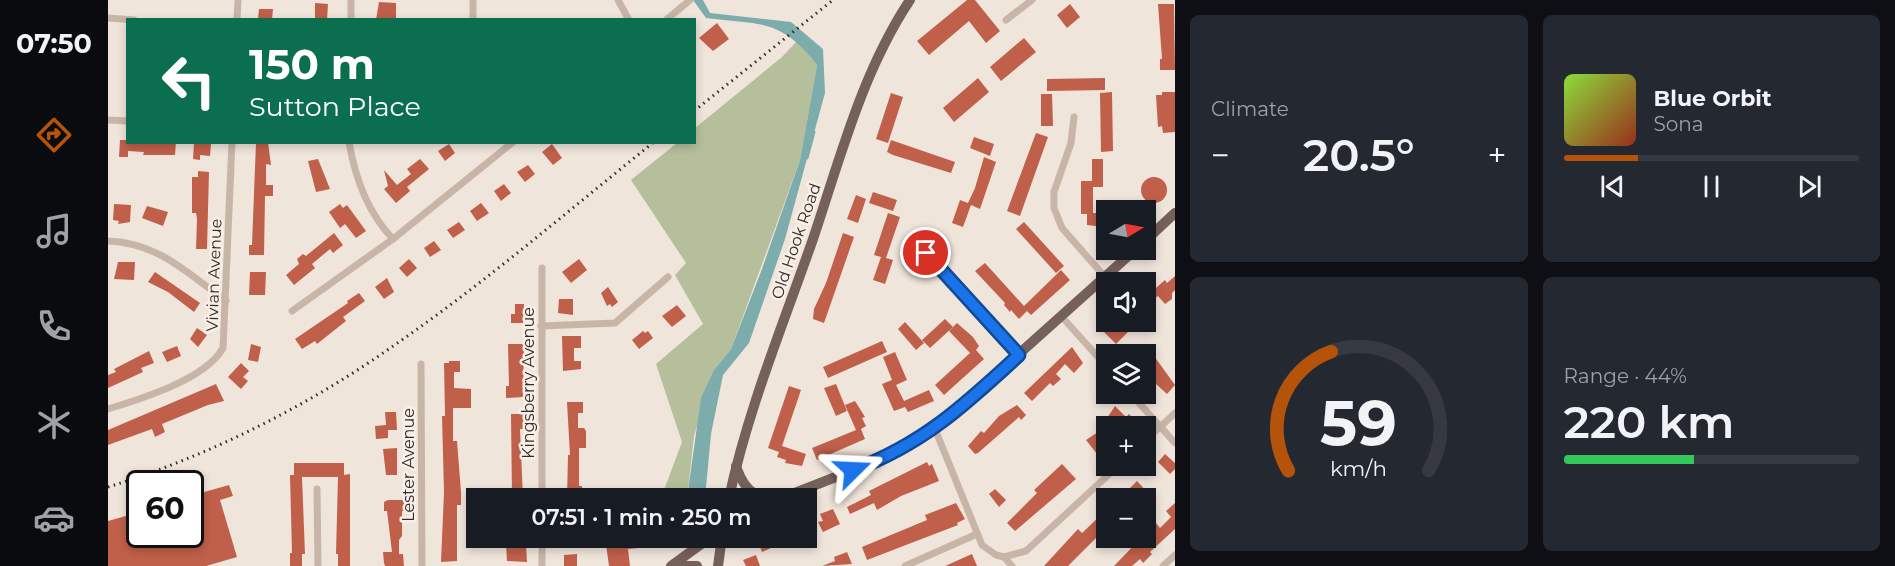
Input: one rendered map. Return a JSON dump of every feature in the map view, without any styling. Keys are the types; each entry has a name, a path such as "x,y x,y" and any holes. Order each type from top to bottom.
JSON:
{"main road":[{"name":"Old Hook Road","path":"731,488 736,465 862,95 887,38 910,0"},
{"path":"1156,231 1175,213"},
{"path":"1111,272 1124,260"},
{"path":"808,488 874,462 935,429 1096,285"},
{"path":"736,465 741,480 748,488"},
{"path":"671,566 696,548"},
{"path":"718,566 720,548"},
{"path":"684,566 698,566"}],"street":[{"path":"237,18 238,0"},
{"path":"351,0 351,18"},
{"path":"472,18 473,0"},
{"path":"618,0 628,18"},
{"path":"668,18 690,0"},
{"path":"1006,20 1032,0"},
{"path":"108,18 126,19"},
{"path":"1074,117 1071,143 1054,192 1054,208 1062,228 1101,272"},
{"path":"108,120 126,121"},
{"name":"Vivian Avenue","path":"108,409 166,387 211,364 218,357 225,339 232,144"},
{"path":"349,144 357,180 366,202 380,226 393,238"},
{"path":"292,311 393,238 510,144"},
{"path":"108,241 127,242 150,248 226,301"},
{"path":"926,253 1019,355"},
{"name":"Kingsberry Avenue","path":"542,268 542,488"},
{"path":"542,326 615,323 668,278"},
{"path":"1062,316 1096,355"},
{"name":"Lester Avenue","path":"421,364 422,566"},
{"path":"1140,404 1175,443"},
{"path":"1156,431 1175,413"},
{"path":"935,429 977,534 988,551 1004,557 1012,566"},
{"path":"1004,557 1026,551 1107,476"},
{"path":"317,489 318,566"},
{"path":"905,566 977,534"},
{"path":"542,548 542,566"},
{"path":"1163,566 1175,555"}],"green space":[{"path":"797,41 817,65 800,160 731,349 714,370 694,436 688,488 665,488 682,442 656,364 703,324 675,275 686,263 631,180 676,144 696,144 696,127 782,57"}],"water":[{"path":"693,0 703,0 710,13 791,22 823,49 825,93 785,239 749,343 723,375 711,434 706,488 688,488 701,398 714,370 731,349 800,160 817,65 804,50 780,31 768,26 706,18"}],"building":[{"path":"967,0 975,0 1000,31 986,43 969,21 929,55 917,41"},
{"path":"379,2 396,3 396,18 376,18"},
{"path":"315,3 328,4 327,18 315,18"},
{"path":"1070,4 1080,17 1067,28 1057,15"},
{"path":"1158,4 1174,4 1175,70 1160,70 1160,59 1162,59"},
{"path":"259,9 273,9 272,18 258,18"},
{"path":"717,23 729,39 713,51 699,38"},
{"path":"1024,38 1036,52 1001,81 990,67"},
{"path":"978,78 989,92 954,122 943,108"},
{"path":"1105,78 1105,90 1047,91 1047,79"},
{"path":"1112,92 1113,151 1101,152 1100,93"},
{"path":"1162,92 1175,92 1175,132 1163,133 1162,126 1158,127 1156,95 1162,95"},
{"path":"891,93 903,97 888,143 876,139"},
{"path":"1041,94 1052,94 1053,126 1041,126"},
{"path":"1036,133 1048,137 1020,216 1007,211"},
{"path":"974,137 994,144 990,156 970,148"},
{"path":"120,140 126,140 126,144 176,144 175,155 143,155 144,152 128,151 128,157 119,157"},
{"path":"891,140 955,162 951,173 887,152"},
{"path":"194,144 211,144 210,156 200,155 200,160 193,159"},
{"path":"256,144 268,144 271,165 266,164 266,185 273,185 273,196 265,196 264,255 249,255 249,245 252,245"},
{"path":"449,144 455,153 445,161 438,151"},
{"path":"552,144 562,158 553,165 542,152"},
{"path":"984,157 996,162 980,209 971,205 963,227 952,223 960,200 968,203"},
{"path":"318,159 330,189 316,192 308,161"},
{"path":"420,159 429,169 407,187 410,191 396,203 384,189 388,186 384,170 397,185 411,174 407,169"},
{"path":"1092,159 1103,159 1103,187 1093,187 1093,213 1096,213 1096,226 1087,225 1087,214 1081,214 1081,181 1092,181"},
{"path":"528,165 535,174 525,182 517,172"},
{"path":"198,171 209,172 207,249 196,249 197,219 196,213 192,213 192,177 198,177"},
{"path":"1149,178 1159,178 1166,185 1166,195 1159,202 1146,200 1142,195 1142,185"},
{"path":"504,184 511,193 501,201 494,191"},
{"path":"873,192 897,200 893,211 869,203"},
{"path":"856,195 866,199 858,223 847,219"},
{"path":"481,203 489,213 477,221 470,211"},
{"path":"114,204 131,205 130,222 118,224 119,221 113,220"},
{"path":"340,204 343,208 347,205 366,231 356,238 345,224 340,228 329,212"},
{"path":"147,206 168,212 163,226 142,218"},
{"path":"888,213 900,217 886,258 893,260 885,284 873,280 881,257 874,255"},
{"path":"459,222 465,230 453,238 447,230"},
{"path":"1024,222 1064,266 1056,273 1016,229"},
{"path":"334,233 343,245 333,253 330,249 312,264 315,268 294,285 286,275 299,264 297,259 303,254 306,256"},
{"path":"843,233 854,237 824,323 813,319 814,309 826,283"},
{"path":"434,241 441,250 430,257 424,248"},
{"path":"409,259 417,268 407,277 399,268"},
{"path":"579,259 587,270 571,283 562,272"},
{"path":"118,262 135,262 134,280 114,279"},
{"path":"985,263 1024,306 1061,270 1070,280 1031,315 1027,311 1019,319 1011,310 1010,312 1004,305 1005,303 975,271"},
{"path":"155,272 200,303 194,312 168,292 148,282"},
{"path":"250,272 266,272 265,295 249,295"},
{"path":"1175,276 1175,290 1172,293 1172,299 1165,304 1158,296 1156,298 1156,288 1165,280 1167,283"},
{"path":"387,278 394,292 384,299 375,287"},
{"path":"608,287 618,302 612,307 610,304 607,306 601,293"},
{"path":"359,293 365,301 343,317 346,321 317,344 315,341 302,349 295,339"},
{"path":"559,299 573,299 573,315 558,313"},
{"path":"515,304 524,304 523,323 511,323 511,314 515,314"},
{"path":"677,305 686,316 672,327 662,316"},
{"path":"945,319 953,327 930,348 922,340"},
{"path":"905,322 924,343 916,350 898,329"},
{"path":"957,323 973,337 979,346 976,350 984,359 944,395 935,385 970,353 949,331"},
{"path":"197,328 207,335 198,347 190,339"},
{"path":"643,331 645,333 648,331 653,338 639,349 632,340"},
{"path":"1104,332 1128,332 1116,344"},
{"path":"562,336 581,336 581,348 574,348 574,361 581,361 581,369 563,371"},
{"path":"882,341 887,352 828,378 823,367"},
{"path":"251,344 261,347 258,362 248,360"},
{"path":"508,344 524,344 523,397 506,398 506,386 509,386"},
{"path":"177,346 181,356 167,362 162,352"},
{"path":"1072,347 1083,363 1074,373 1065,364 1056,374 1061,379 1053,386 1050,383 1032,401 1024,393"},
{"path":"149,351 154,363 141,368 143,372 108,388 108,375 116,372 114,369"},
{"path":"895,352 907,380 896,385 904,401 929,390 934,401 908,412 905,407 894,411 882,384 892,380 883,357"},
{"path":"1156,359 1175,385 1167,394 1156,384"},
{"path":"449,361 460,361 460,372 454,372 454,388 471,389 471,408 453,408 453,441 457,441 461,492 461,505 457,505 457,561 441,562 444,492 442,416 445,416 444,363 449,363"},
{"path":"241,363 249,371 243,377 248,381 241,389 228,377"},
{"path":"216,384 224,401 208,405 162,424 165,432 155,437 152,429 108,445 108,430"},
{"path":"836,384 847,411 836,416 824,388"},
{"path":"789,386 801,390 782,446 806,454 802,466 785,463 786,460 777,457 779,452 768,448"},
{"path":"855,401 865,417 862,418 866,426 861,429 865,439 817,460 812,448 856,430 845,405"},
{"path":"567,402 583,402 583,413 578,413 578,428 584,428 586,431 586,448 579,448 579,486 582,488 567,488 568,455 570,455"},
{"path":"1017,405 1026,415 1021,420 1019,417 975,454 968,446 981,431 984,433 999,416"},
{"path":"1115,406 1125,416 1108,416"},
{"path":"385,412 396,412 397,430 388,430 388,438 376,439 375,426 386,425"},
{"path":"511,414 524,414 524,429 520,429 523,488 512,488"},
{"path":"1096,433 1096,453 1086,440"},
{"path":"397,448 397,475 386,475 383,449"},
{"path":"1165,454 1175,463 1175,469 1170,474 1158,462"},
{"path":"927,462 929,466 932,464 939,481 901,496 877,510 874,503 850,514 847,507 871,495 869,491"},
{"path":"294,463 344,463 344,475 350,474 350,566 338,566 338,554 336,554 338,477 302,477 305,554 302,554 302,566 290,566 290,553 292,553 290,475 294,475"},
{"path":"1062,464 1076,479 1015,531 1007,523 1037,493 1034,490"},
{"path":"1137,481 1143,488 1130,488"},
{"path":"229,485 233,496 220,500 237,557 206,566 108,566 108,521 126,516 126,548 204,548 204,492"},
{"path":"995,489 1006,500 999,507 989,494"},
{"path":"405,500 405,511 402,511 402,536 399,540 399,554 403,554 404,566 385,566 384,563 383,552 392,552 387,511 384,511 384,502"},
{"path":"956,503 965,519 957,523 958,525 867,560 862,547 927,520 925,515"},
{"path":"1175,503 1175,529 1156,546 1156,523 1160,528 1171,517 1166,511"},
{"path":"833,509 840,524 823,532 818,522 823,521 820,514"},
{"path":"1096,520 1096,538 1068,566 1044,566 1078,529 1082,533"},
{"path":"506,548 526,548 527,562 507,561"},
{"path":"607,548 639,548 628,549 630,566 609,566"},
{"path":"1131,548 1154,548 1143,563 1140,559 1132,566 1114,566"},
{"path":"847,552 852,564 822,566 835,561 834,557"},
{"path":"577,554 577,566 564,566 564,555"},
{"path":"972,554 977,566 945,566"},
{"path":"756,555 760,566 746,566 743,560"}],"waterway":[{"path":"807,158 814,132"}],"railway":[{"path":"696,109 833,0"},
{"path":"108,487 221,444 258,427 329,388 462,296 652,144"}],"route":[{"path":"853,470 899,451 935,429 1019,355 926,253"}]}
